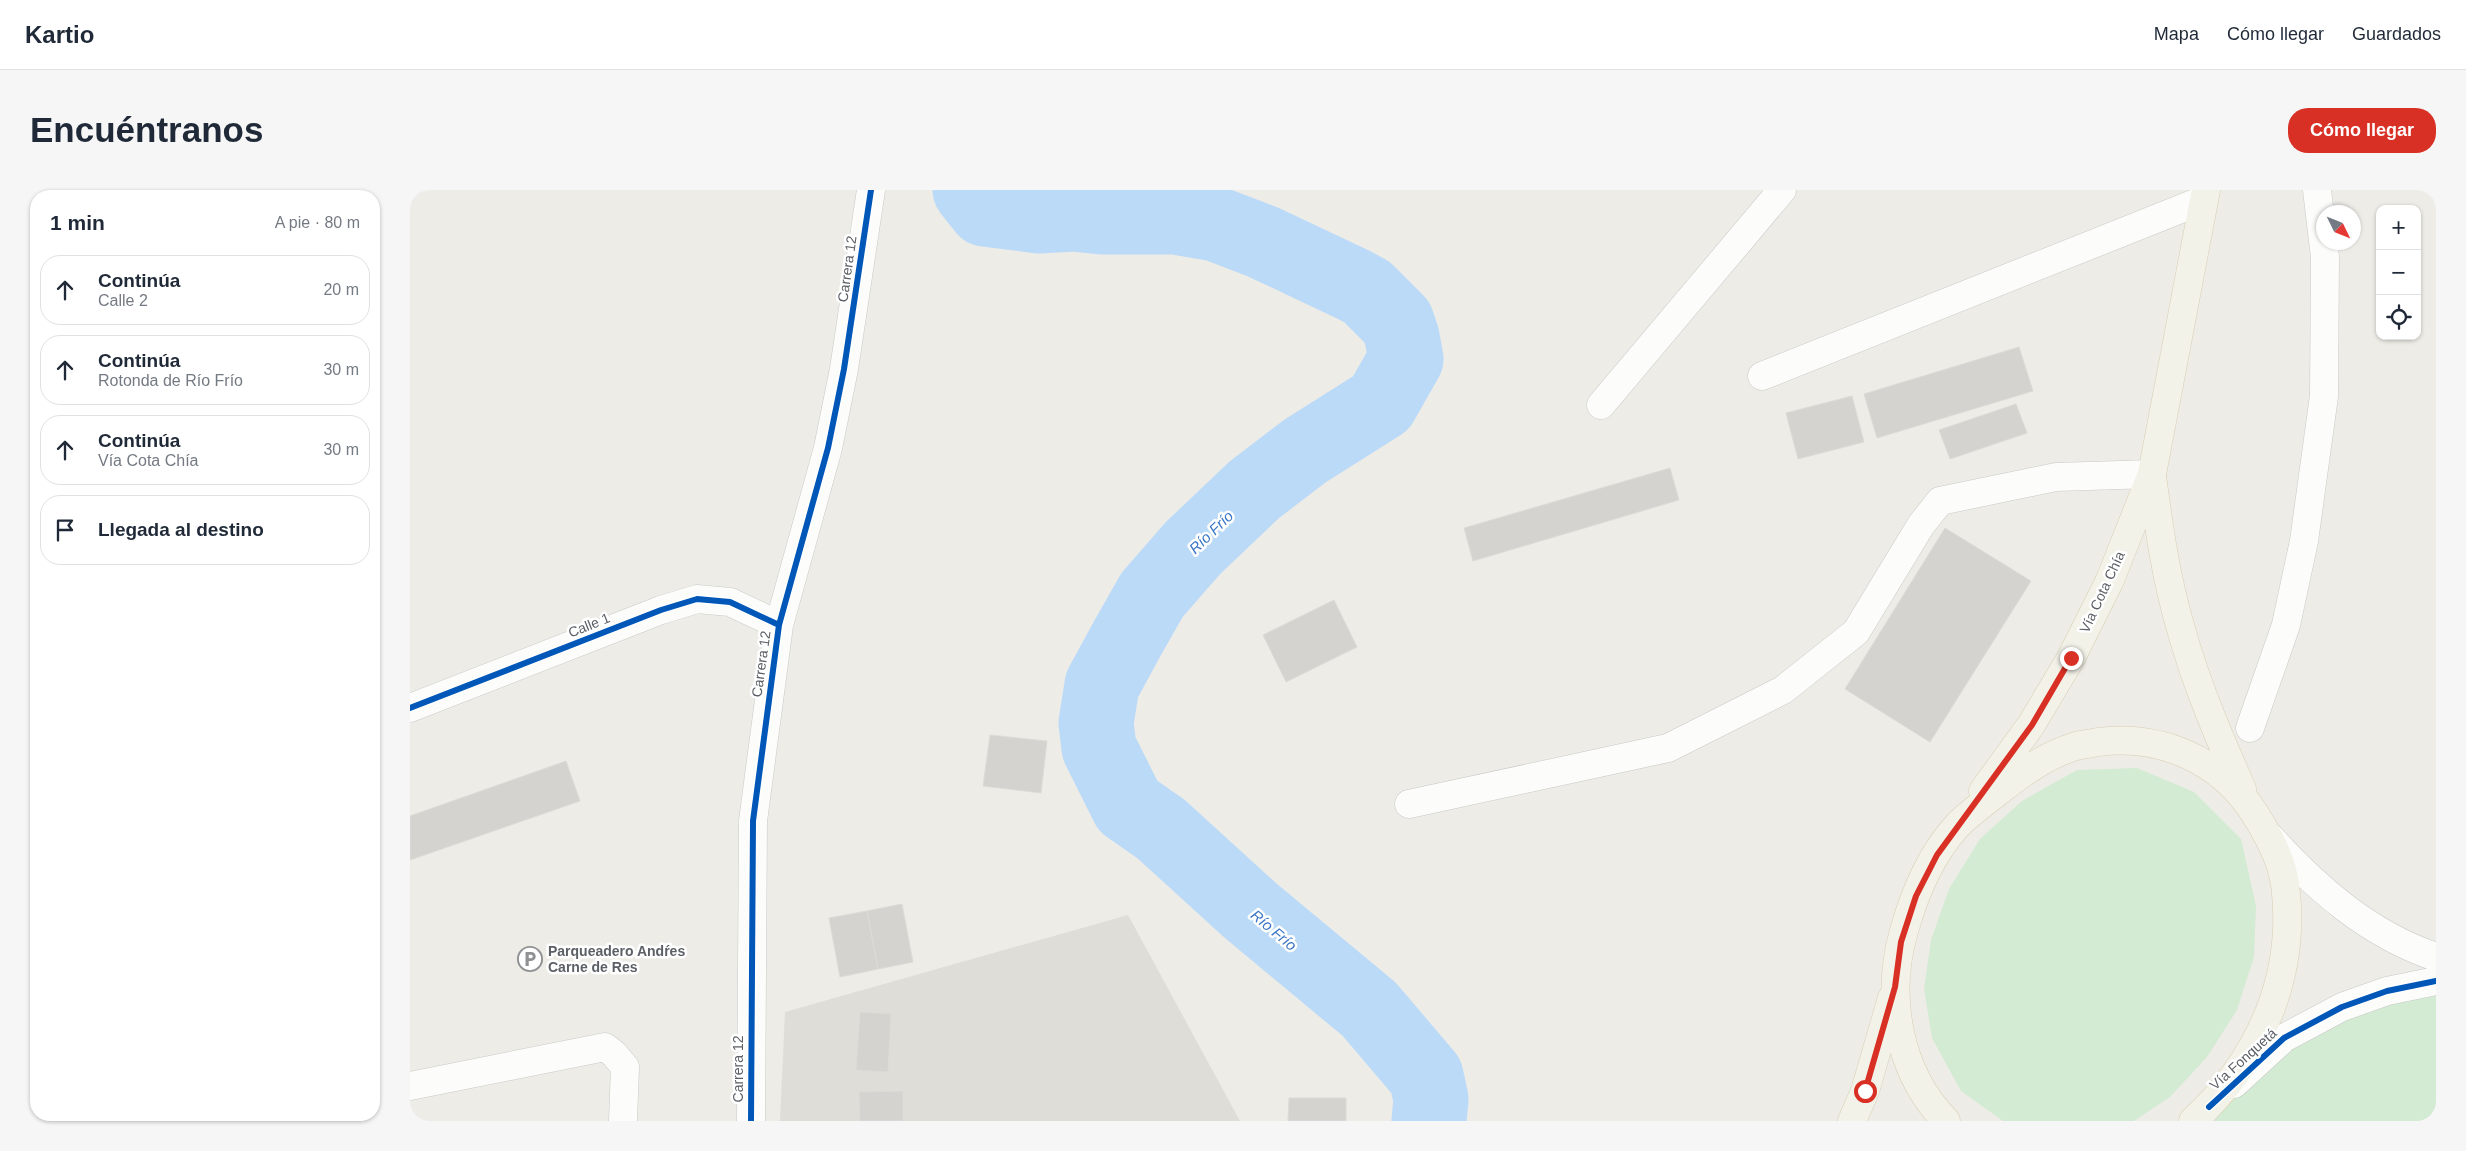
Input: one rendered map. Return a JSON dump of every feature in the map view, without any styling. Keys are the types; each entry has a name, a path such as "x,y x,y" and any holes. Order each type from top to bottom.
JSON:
{"main road":[{"name":"Vía Cota Chía","path":"1956,827 2032,725 2071,658 2110,580 2152,474 2205,195"},
{"name":"Vía Cota Chía","path":"2152,474 2160,539 2181,629 2210,716 2247,802"},
{"path":"1852,1121 1865,1091 1895,987 1901,942 1916,896 1937,855 1956,827 2016,777 2047,757 2076,746 2114,740 2144,741 2175,748 2204,763 2224,777 2247,802 2269,836 2284,882 2287,912 2287,949 2272,1008 2258,1037 2236,1072 2201,1114"},
{"path":"1895,987 1898,1017 1909,1067 1921,1088 1946,1121"}],"street":[{"name":"Carrera 12","path":"750,1121 752,821 779,625 828,448 844,369 871,190"},
{"path":"1601,405 1782,190"},
{"path":"2250,728 2286,625 2304,541 2324,396 2325,256 2317,190"},
{"path":"1762,376 2205,195"},
{"path":"1409,804 1668,748 1782,690 1856,632 1922,525 1940,501 2056,478 2152,474"},
{"name":"Calle 1","path":"410,708 661,610 697,600 730,602 779,625"},
{"path":"2269,836 2302,874 2341,905 2383,933 2436,957"},
{"name":"Vía Fonquetá","path":"2201,1114 2284,1038 2342,1007 2387,991 2436,982"},
{"path":"410,1086 605,1047 625,1067 623,1121"}],"shaded area":[{"path":"1128,915 1240,1121 780,1121 785,1012"}],"green space":[{"path":"2137,768 2194,792 2241,839 2256,906 2254,957 2237,1010 2207,1057 2170,1097 2134,1121 2003,1121 1961,1091 1932,1038 1924,989 1931,940 1949,889 1980,839 2022,801 2077,770"},
{"path":"2436,981 2436,1121 2193,1121 2284,1038"}],"building":[{"path":"2019,347 2033,391 1877,438 1864,394"},
{"path":"1852,396 1864,442 1798,459 1786,413"},
{"path":"2016,404 2027,433 1950,459 1939,430"},
{"path":"1670,468 1679,500 1473,561 1464,528"},
{"path":"1945,528 2031,581 1930,742 1845,689"},
{"path":"1334,600 1357,647 1286,682 1263,635"},
{"path":"990,735 1047,741 1041,793 983,786"},
{"path":"566,761 580,801 410,860 410,816"},
{"path":"902,904 913,962 878,969 867,911"},
{"path":"867,911 878,969 840,977 829,918"},
{"path":"860,1012 891,1014 888,1072 856,1070"},
{"path":"903,1091 903,1121 860,1121 859,1092"},
{"path":"1289,1098 1346,1098 1346,1121 1288,1121"}],"waterway":[{"name":"Río Frío","path":"970,190 985,209 1039,216 1073,214 1102,217 1175,217 1216,224 1263,242 1367,292 1397,322 1406,359 1381,403 1305,451 1254,490 1193,548 1152,595 1127,639 1102,685 1096,723 1099,748 1128,806 1161,829 1251,911 1369,1009 1426,1076 1431,1099 1429,1121"}],"cycle path":[{"path":"751,1121 753,821 779,625 828,448 844,369 871,190"},
{"path":"410,708 661,610 697,599 730,602 779,625"},
{"path":"2209,1107 2284,1038 2342,1007 2387,991 2436,981"}],"place":[{"name":"Parqueadero Andŕes Carne de Res","path":"530,959"}],"route":[{"path":"1865,1091 1895,987 1901,942 1907,919 1916,896 1937,855 2032,725 2071,658"}]}
